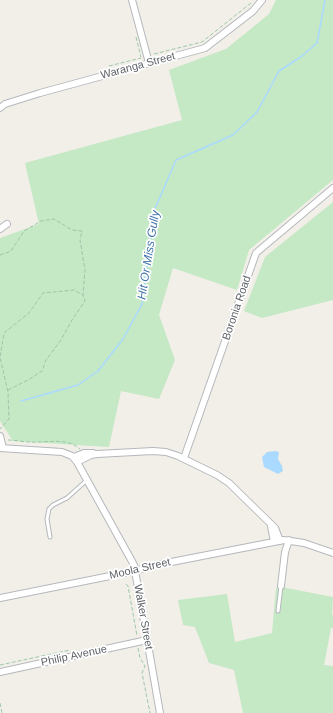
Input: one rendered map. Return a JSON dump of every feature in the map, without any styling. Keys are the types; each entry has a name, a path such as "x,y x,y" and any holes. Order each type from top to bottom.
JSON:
{"street":[{"path":"132,0 149,63"},
{"name":"Waranga Street","path":"0,108 4,104 40,93 197,51 208,46 256,9 262,0"},
{"name":"Boronia Road","path":"184,458 256,253 333,188"},
{"path":"0,228 7,224"},
{"path":"1,438 2,448 62,452 68,453 76,460"},
{"path":"76,460 84,454 159,451 171,453 184,458 229,483 276,530 277,541"},
{"path":"76,460 101,454"},
{"name":"Walker Street","path":"76,460 132,560 160,713"},
{"path":"281,586 286,550 289,540"},
{"name":"Moola Street","path":"0,598 135,571 156,564 277,541 289,540 309,544 333,553"},
{"name":"Philip Avenue","path":"0,672 147,640"}],"lane":[{"path":"50,537 47,518 49,509 66,498 87,479"},
{"path":"278,611 281,586"}],"path":[{"path":"108,66 202,42 253,2"},
{"path":"0,255 11,251 24,231 41,221 54,219 72,230 82,231 80,240 85,270 83,295 85,301 61,340 46,360 42,371 8,390"},
{"path":"0,429 9,419 8,390 0,357 4,333 29,314 43,294 74,290 83,295"},
{"path":"1,438 27,442 65,442 76,446 84,454"},
{"path":"126,584 128,586 137,637"},
{"path":"138,648 140,658 145,666 142,673 150,713"},
{"path":"0,665 76,649"},
{"path":"0,704 2,713"}],"green space":[{"path":"276,0 333,0 333,180 249,250 237,290 173,268 159,315 175,360 159,399 121,391 109,447 13,441 0,421 0,238 39,224 25,163 182,120 169,70 226,49 269,14"},
{"path":"333,202 333,300 262,318 244,311 265,257"},
{"path":"276,588 286,588 333,597 333,628 331,628 324,665 333,666 333,713 243,713 234,670 209,663 195,627 183,625 178,600 227,594 235,642 272,633"}],"water":[{"path":"267,452 279,452 278,459 283,471 278,474 264,467 262,457"}],"waterway":[{"name":"Hit Or Miss Gully","path":"21,401 78,385 98,371 123,339 142,304 154,211 176,160 233,135 257,112 279,71 302,56 317,43 325,0"}]}
